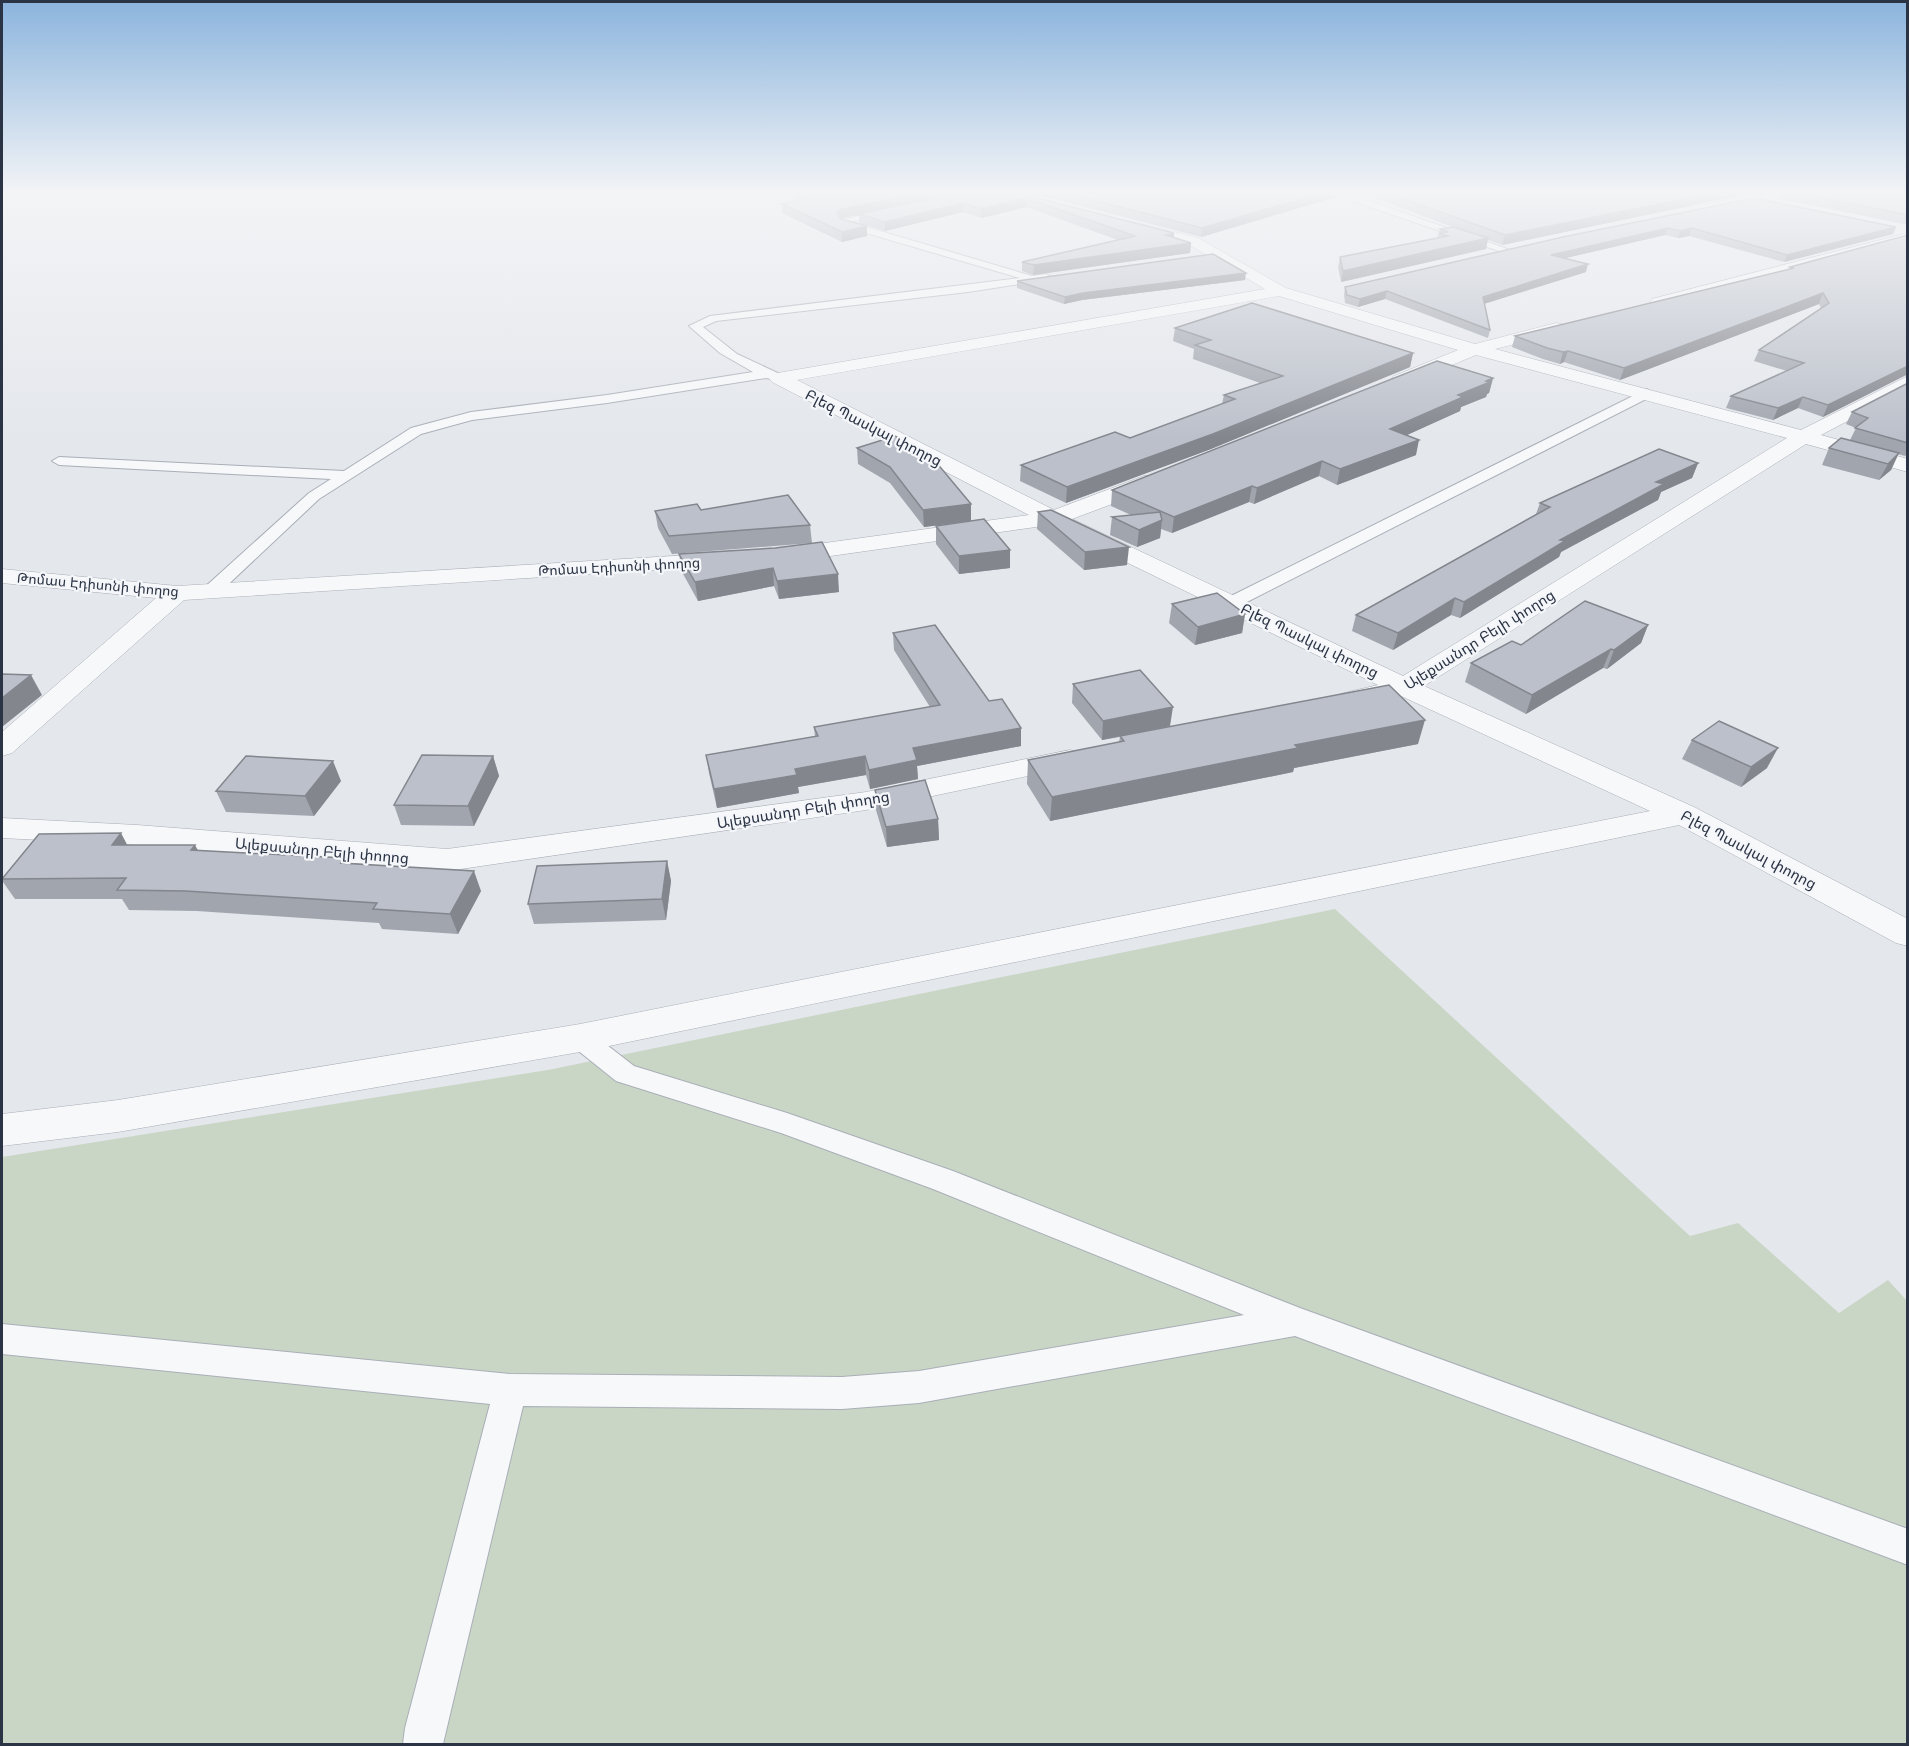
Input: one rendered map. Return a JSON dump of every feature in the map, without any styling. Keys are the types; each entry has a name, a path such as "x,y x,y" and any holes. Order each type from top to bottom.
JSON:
{"street":[{"path":"1248,275 1280,291 1475,349 1647,393 1908,466"},
{"path":"1634,308 1759,275"},
{"path":"1304,297 1338,290"},
{"path":"772,376 1280,291"},
{"path":"1379,389 1475,349 1578,323"},
{"name":"Բլեզ Պասկալ փողոց","path":"772,376 1053,518 1233,602 1404,687 1683,814 1908,934"},
{"name":"Ալեքսանդր Բելի փողոց","path":"1328,706 1404,687 1805,436 1908,381"},
{"path":"764,557 1053,518 1175,472"},
{"name":"Թոմաս Էդիսոնի փողոց","path":"2,576 177,593 740,559"},
{"path":"2,747 177,593"},
{"name":"Ալեքսանդր Բելի փողոց","path":"2,828 138,835 447,860 866,801 1098,754"},
{"path":"2,1130 118,1116 580,1038 1683,814"}],"lane":[{"path":"1022,275 1034,279"},
{"path":"772,376 746,367 723,351 695,326 714,318 968,289 1059,275"},
{"path":"212,590 314,496 416,431 471,416 772,376"},
{"path":"1233,602 1647,393"},
{"path":"59,461 347,475"},
{"path":"580,1038 625,1074 787,1124 943,1180 1295,1321 1908,1547"},
{"path":"2,1339 510,1390 842,1393 919,1387 1295,1321"},
{"path":"423,1744 510,1390"}],"green space":[{"path":"1335,909 1690,1236 1738,1223 1839,1313 1888,1280 1907,1301 1907,1744 2,1744 2,1157 548,1070"}],"building":[{"path":"1057,275 1226,275 1065,297 1017,281"},
{"path":"1395,275 1551,275 1483,297 1490,330 1387,291 1360,299 1347,295 1345,287"},
{"path":"1763,275 1908,275 1908,366 1828,405 1803,397 1778,408 1731,396 1804,363 1759,350 1829,303 1823,293 1624,368 1568,351 1547,348 1515,336"},
{"path":"1252,303 1413,353 1213,434 1067,487 1021,465 1115,432 1130,438 1235,399 1224,395 1283,376 1195,345 1211,340 1175,328"},
{"path":"1437,361 1493,378 1486,381 1490,382 1458,395 1463,397 1390,429 1419,440 1340,469 1322,461 1257,488 1252,486 1174,517 1112,490"},
{"path":"1908,383 1908,443 1855,428 1868,418 1852,412"},
{"path":"895,436 931,456 971,504 923,510 890,467 857,448"},
{"path":"1841,438 1899,453 1888,464 1829,448"},
{"path":"1659,449 1698,463 1656,482 1664,484 1560,540 1565,541 1464,602 1455,598 1398,633 1356,615 1550,507 1540,503"},
{"path":"788,495 810,525 669,536 655,511 697,504 701,510"},
{"path":"1051,510 1129,547 1085,552 1038,512"},
{"path":"1160,512 1162,520 1139,530 1112,517"},
{"path":"984,519 1010,550 959,556 936,526"},
{"path":"822,542 838,574 777,581 773,568 695,582 679,554 775,548"},
{"path":"1217,593 1245,614 1198,627 1172,604"},
{"path":"1585,601 1648,625 1614,650 1611,649 1532,695 1471,663 1512,641 1521,645"},
{"path":"935,625 989,701 1002,699 1021,728 913,748 917,760 869,770 865,756 795,769 797,775 714,789 706,755 818,736 814,727 940,705 893,633"},
{"path":"1140,670 1173,707 1103,721 1073,684"},
{"path":"2,674 31,675 2,698"},
{"path":"1389,685 1425,720 1052,797 1028,760 1124,741 1120,736"},
{"path":"1719,721 1778,748 1751,767 1692,740"},
{"path":"422,755 493,756 468,806 394,805"},
{"path":"246,756 333,761 305,796 216,791"},
{"path":"925,780 938,819 886,827 875,790"},
{"path":"121,833 112,845 195,845 191,850 345,858 341,863 474,871 450,914 373,909 377,903 186,891 117,890 126,878 2,879 39,834"},
{"path":"667,861 662,899 528,904 537,866"}]}
